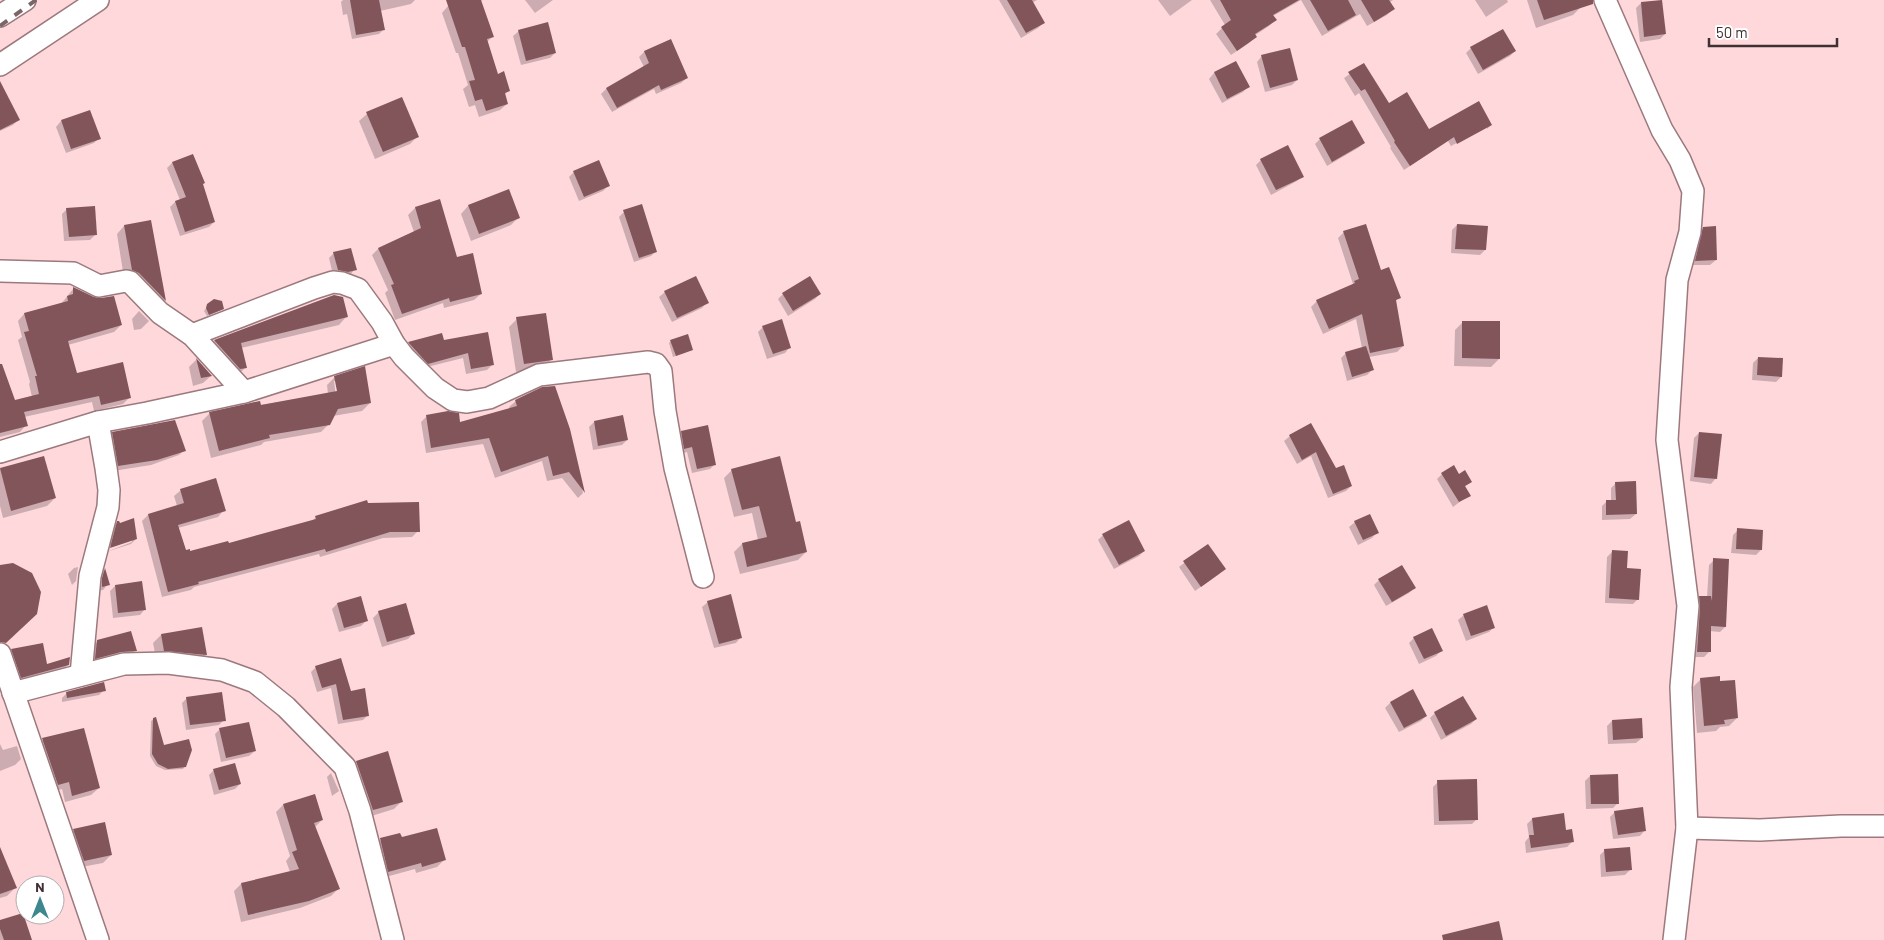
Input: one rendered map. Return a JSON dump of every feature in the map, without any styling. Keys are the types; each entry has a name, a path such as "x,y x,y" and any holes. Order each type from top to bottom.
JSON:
{"street":[{"path":"0,16 25,0"},
{"path":"0,65 98,0"},
{"path":"1605,0 1662,130 1680,160 1693,191 1690,232 1677,280 1667,440 1688,606 1681,687 1687,828 1674,940"},
{"path":"0,270 73,274 99,286 126,280 160,314 192,335 244,392"},
{"path":"192,335 333,282 358,289 382,322 394,344 416,371 435,388 453,400 468,402 489,398 539,374 648,362 656,364 661,371 665,411 675,468 703,577"},
{"path":"0,452 98,422 244,392 394,344"},
{"path":"81,675 90,576 108,498 106,468 98,422"},
{"path":"0,654 98,940"},
{"path":"13,693 124,664 168,663 222,670 255,682 286,707 345,767 360,811 393,940"},
{"path":"1687,828 1760,830 1884,826"}],"building":[{"path":"350,0 379,0 385,30 356,35"},
{"path":"446,0 481,0 494,37 487,39 498,74 504,71 510,91 505,93 508,104 486,111 482,99 475,101 469,81 475,80 465,47 462,47"},
{"path":"1007,0 1032,0 1045,23 1026,33"},
{"path":"1220,0 1299,0 1273,15 1277,20 1255,34 1257,37 1237,51 1221,27 1231,20"},
{"path":"1310,0 1348,0 1356,15 1328,31"},
{"path":"1361,0 1389,0 1395,9 1374,22"},
{"path":"1537,0 1593,0 1593,4 1544,20"},
{"path":"1662,0 1666,34 1644,37 1641,2"},
{"path":"548,22 556,53 526,61 518,30"},
{"path":"1503,29 1516,51 1483,70 1470,47"},
{"path":"671,39 688,78 661,90 659,85 617,108 606,88 649,63 644,51"},
{"path":"1290,48 1298,80 1270,88 1261,55"},
{"path":"1236,61 1250,87 1227,99 1214,72"},
{"path":"1364,63 1389,103 1407,92 1429,129 1479,101 1492,125 1457,144 1454,137 1410,166 1394,142 1365,89 1361,91 1348,72"},
{"path":"0,81 20,120 0,130"},
{"path":"402,97 419,137 383,152 366,112"},
{"path":"90,110 101,139 71,149 61,120"},
{"path":"1352,120 1365,143 1332,162 1319,138"},
{"path":"1288,145 1304,177 1276,190 1260,159"},
{"path":"193,154 205,183 203,184 215,222 185,232 175,201 186,197 172,162"},
{"path":"599,160 610,186 584,197 573,171"},
{"path":"509,189 520,218 479,234 468,205"},
{"path":"440,199 457,257 473,253 482,294 450,302 449,298 402,314 391,285 394,284 378,248 421,228 415,207"},
{"path":"642,204 657,252 639,258 623,210"},
{"path":"95,206 97,235 69,237 66,208"},
{"path":"151,220 166,301 139,273 132,270 124,225"},
{"path":"1366,224 1381,270 1389,267 1401,298 1396,300 1404,346 1370,353 1362,314 1329,329 1316,300 1355,283 1354,281 1359,279 1343,231"},
{"path":"1457,224 1488,226 1486,250 1455,249"},
{"path":"1716,226 1717,260 1695,261 1703,227"},
{"path":"351,248 357,270 348,272 338,270 333,252"},
{"path":"696,276 709,303 677,318 664,291"},
{"path":"810,276 821,294 793,311 782,293"},
{"path":"73,287 94,297 114,296 122,325 68,341 77,373 123,362 131,398 101,405 99,396 24,412 28,426 0,433 0,364 2,364 15,400 39,394 35,376 37,376 24,332 29,331 24,313 68,301 67,296 73,294"},
{"path":"334,295 343,297 348,317 241,343 247,368 240,369 214,340"},
{"path":"214,299 222,301 224,309 209,315 206,308 207,304"},
{"path":"546,313 553,360 524,364 516,317"},
{"path":"782,319 791,348 773,354 762,326"},
{"path":"1462,321 1500,321 1500,359 1462,358"},
{"path":"488,332 494,365 471,369 468,353 428,364 408,342 442,333 444,340"},
{"path":"688,334 693,350 676,356 670,340"},
{"path":"1366,346 1374,370 1352,377 1345,352"},
{"path":"1758,357 1783,358 1782,377 1757,375"},
{"path":"196,358 212,376 201,378"},
{"path":"365,366 371,403 338,409 330,425 269,435 270,438 219,451 209,412 260,401 261,405 337,391 334,376"},
{"path":"555,386 570,429 585,493 569,472 553,476 548,456 501,472 489,438 431,448 426,415 448,411 459,413 460,422 517,406 515,400 542,387"},
{"path":"623,415 628,440 598,446 594,421"},
{"path":"175,420 186,451 157,460 118,466 112,432"},
{"path":"1311,423 1336,468 1344,465 1352,486 1333,494 1316,452 1302,460 1289,435"},
{"path":"708,425 716,465 697,469 692,447 684,449 681,431"},
{"path":"1699,432 1722,434 1717,479 1694,477"},
{"path":"44,456 56,498 11,511 0,468"},
{"path":"780,456 796,522 800,521 807,552 747,567 742,543 767,537 759,506 742,510 731,469"},
{"path":"1454,465 1459,474 1465,470 1472,482 1465,486 1471,496 1459,502 1441,473"},
{"path":"216,478 226,511 178,525 186,550 190,549 190,551 228,541 229,543 316,519 315,516 367,500 368,503 419,502 420,532 390,532 326,552 325,549 198,582 199,584 168,592 148,514 184,503 180,489"},
{"path":"1636,481 1637,514 1606,515 1606,500 1616,500 1615,482"},
{"path":"1370,514 1379,533 1363,540 1354,521"},
{"path":"134,518 137,539 110,548 117,521 120,523"},
{"path":"1129,520 1145,551 1119,565 1102,534"},
{"path":"1737,528 1763,530 1762,550 1736,549"},
{"path":"1208,544 1226,569 1201,587 1183,561"},
{"path":"1612,550 1628,551 1627,568 1641,569 1639,600 1609,598"},
{"path":"1713,558 1729,559 1726,627 1711,626 1711,652 1697,652 1699,596 1711,596 1712,601"},
{"path":"13,563 32,573 41,592 37,614 6,643 0,642 0,565"},
{"path":"1402,565 1416,588 1392,602 1378,579"},
{"path":"105,568 110,585 102,587 102,578"},
{"path":"142,581 146,610 118,613 115,585"},
{"path":"731,594 742,638 719,644 707,601"},
{"path":"361,596 368,621 344,628 337,603"},
{"path":"406,603 415,634 387,642 378,611"},
{"path":"1487,605 1495,628 1471,636 1463,614"},
{"path":"202,627 207,655 164,651 161,634"},
{"path":"1432,628 1443,651 1424,659 1413,637"},
{"path":"131,631 137,651 121,652 95,659 97,640"},
{"path":"43,643 47,664 70,657 69,665 21,678 11,649"},
{"path":"341,658 351,691 365,688 369,716 343,720 336,684 322,688 315,666"},
{"path":"1720,676 1720,681 1735,680 1738,718 1724,720 1725,724 1704,726 1700,678"},
{"path":"104,682 106,691 67,698 66,692"},
{"path":"1413,689 1427,716 1404,728 1390,702"},
{"path":"222,692 226,721 190,725 186,697"},
{"path":"1463,696 1477,719 1446,736 1434,712"},
{"path":"156,717 164,745 189,739 192,750 186,767 168,769 158,764 152,754 153,718"},
{"path":"1642,718 1643,738 1613,740 1612,720"},
{"path":"249,722 256,751 226,758 219,728"},
{"path":"84,728 100,788 72,796 69,782 58,785 42,738"},
{"path":"388,751 403,802 373,810 356,761"},
{"path":"235,763 241,784 219,790 213,769"},
{"path":"1618,774 1619,804 1591,804 1590,775"},
{"path":"1477,779 1478,820 1439,821 1437,780"},
{"path":"315,794 323,820 314,823 340,889 309,901 248,915 241,883 299,869 292,852 297,850 283,804"},
{"path":"1643,807 1646,831 1618,835 1614,811"},
{"path":"1564,813 1566,830 1572,829 1574,842 1531,848 1529,835 1534,835 1532,818"},
{"path":"105,822 112,855 84,861 73,829"},
{"path":"437,828 446,860 422,867 421,863 388,872 380,838 400,833 402,837"},
{"path":"0,847 15,883 15,889 0,894"},
{"path":"1630,847 1632,870 1606,872 1604,849"},
{"path":"15,915 15,925 27,925 32,940 4,940 0,929 0,920"},
{"path":"1499,921 1503,940 1443,940 1442,935"}],"railway":[{"path":"0,26 36,0"}]}
